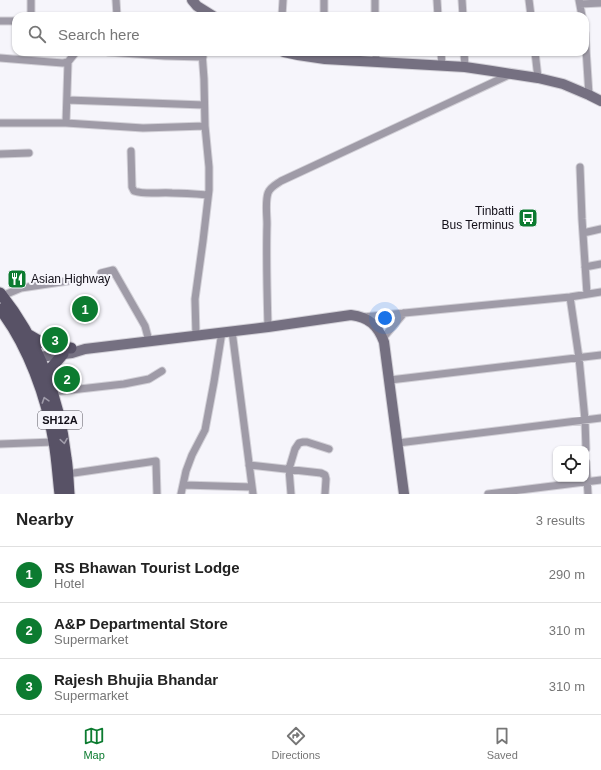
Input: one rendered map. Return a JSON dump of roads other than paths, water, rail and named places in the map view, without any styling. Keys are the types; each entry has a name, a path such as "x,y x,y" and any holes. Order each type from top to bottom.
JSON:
{"main road":[{"path":"196,5 207,12"},
{"path":"350,56 376,57 465,67 538,78 563,84 601,101"},
{"name":"SH12A","path":"1,294 27,333 33,355 36,376 47,409 54,442 60,494"},
{"name":"SH12A","path":"2,312 17,335 48,376 61,426 67,459 69,494"},
{"path":"27,333 40,342 72,353 85,349 268,327 351,315 362,317 375,326 383,338 386,348 404,494"},
{"path":"33,355 67,351"},
{"path":"48,376 52,367 67,351"}],"street":[{"path":"31,0 31,12"},
{"path":"116,0 117,12"},
{"path":"282,12 283,0"},
{"path":"324,0 324,12"},
{"path":"375,0 375,12"},
{"path":"437,0 438,12"},
{"path":"462,0 463,12"},
{"path":"529,0 530,12"},
{"path":"581,12 579,2 601,2"},
{"path":"0,21 12,21"},
{"path":"23,60 24,56"},
{"path":"66,123 68,62 73,56"},
{"path":"196,335 195,298 203,241 209,167 205,126 202,56"},
{"path":"441,56 442,65"},
{"path":"464,56 465,67"},
{"path":"535,56 538,78"},
{"path":"586,56 589,95"},
{"path":"0,58 63,63 68,62"},
{"path":"268,327 266,257 268,192 281,181 511,74"},
{"path":"67,100 204,105"},
{"path":"0,123 66,123 144,128 205,126"},
{"path":"131,151 132,187 134,191 139,193 208,194"},
{"path":"0,154 29,153"},
{"path":"580,167 587,294"},
{"path":"583,233 601,229"},
{"path":"585,267 601,264"},
{"path":"101,273 113,270 145,326 149,341"},
{"path":"1,294 21,288 68,281"},
{"path":"362,317 570,297 601,292"},
{"path":"570,297 579,358 586,446"},
{"path":"383,338 404,313"},
{"path":"183,486 252,490 227,332"},
{"path":"181,494 186,471 192,455 205,430 214,382 227,332"},
{"path":"390,380 601,355"},
{"path":"53,392 124,384 148,379 162,371"},
{"path":"398,443 601,418"},
{"path":"0,444 54,442"},
{"path":"291,494 289,469 295,449 299,443 307,442 329,449"},
{"path":"67,474 156,461 157,494"},
{"path":"249,465 321,473 325,475 326,479 325,494"},
{"path":"589,482 601,480"},
{"path":"488,494 587,482 588,494"}],"place":[{"name":"Tinbatti Bus Terminus","path":"528,218"},
{"name":"Asian Highway","path":"17,279"},
{"name":"RS Bhawan Tourist Lodge","path":"85,309"},
{"name":"Rajesh Bhujia Bhandar","path":"55,340"},
{"name":"A&P Departmental Store","path":"67,379"}]}
